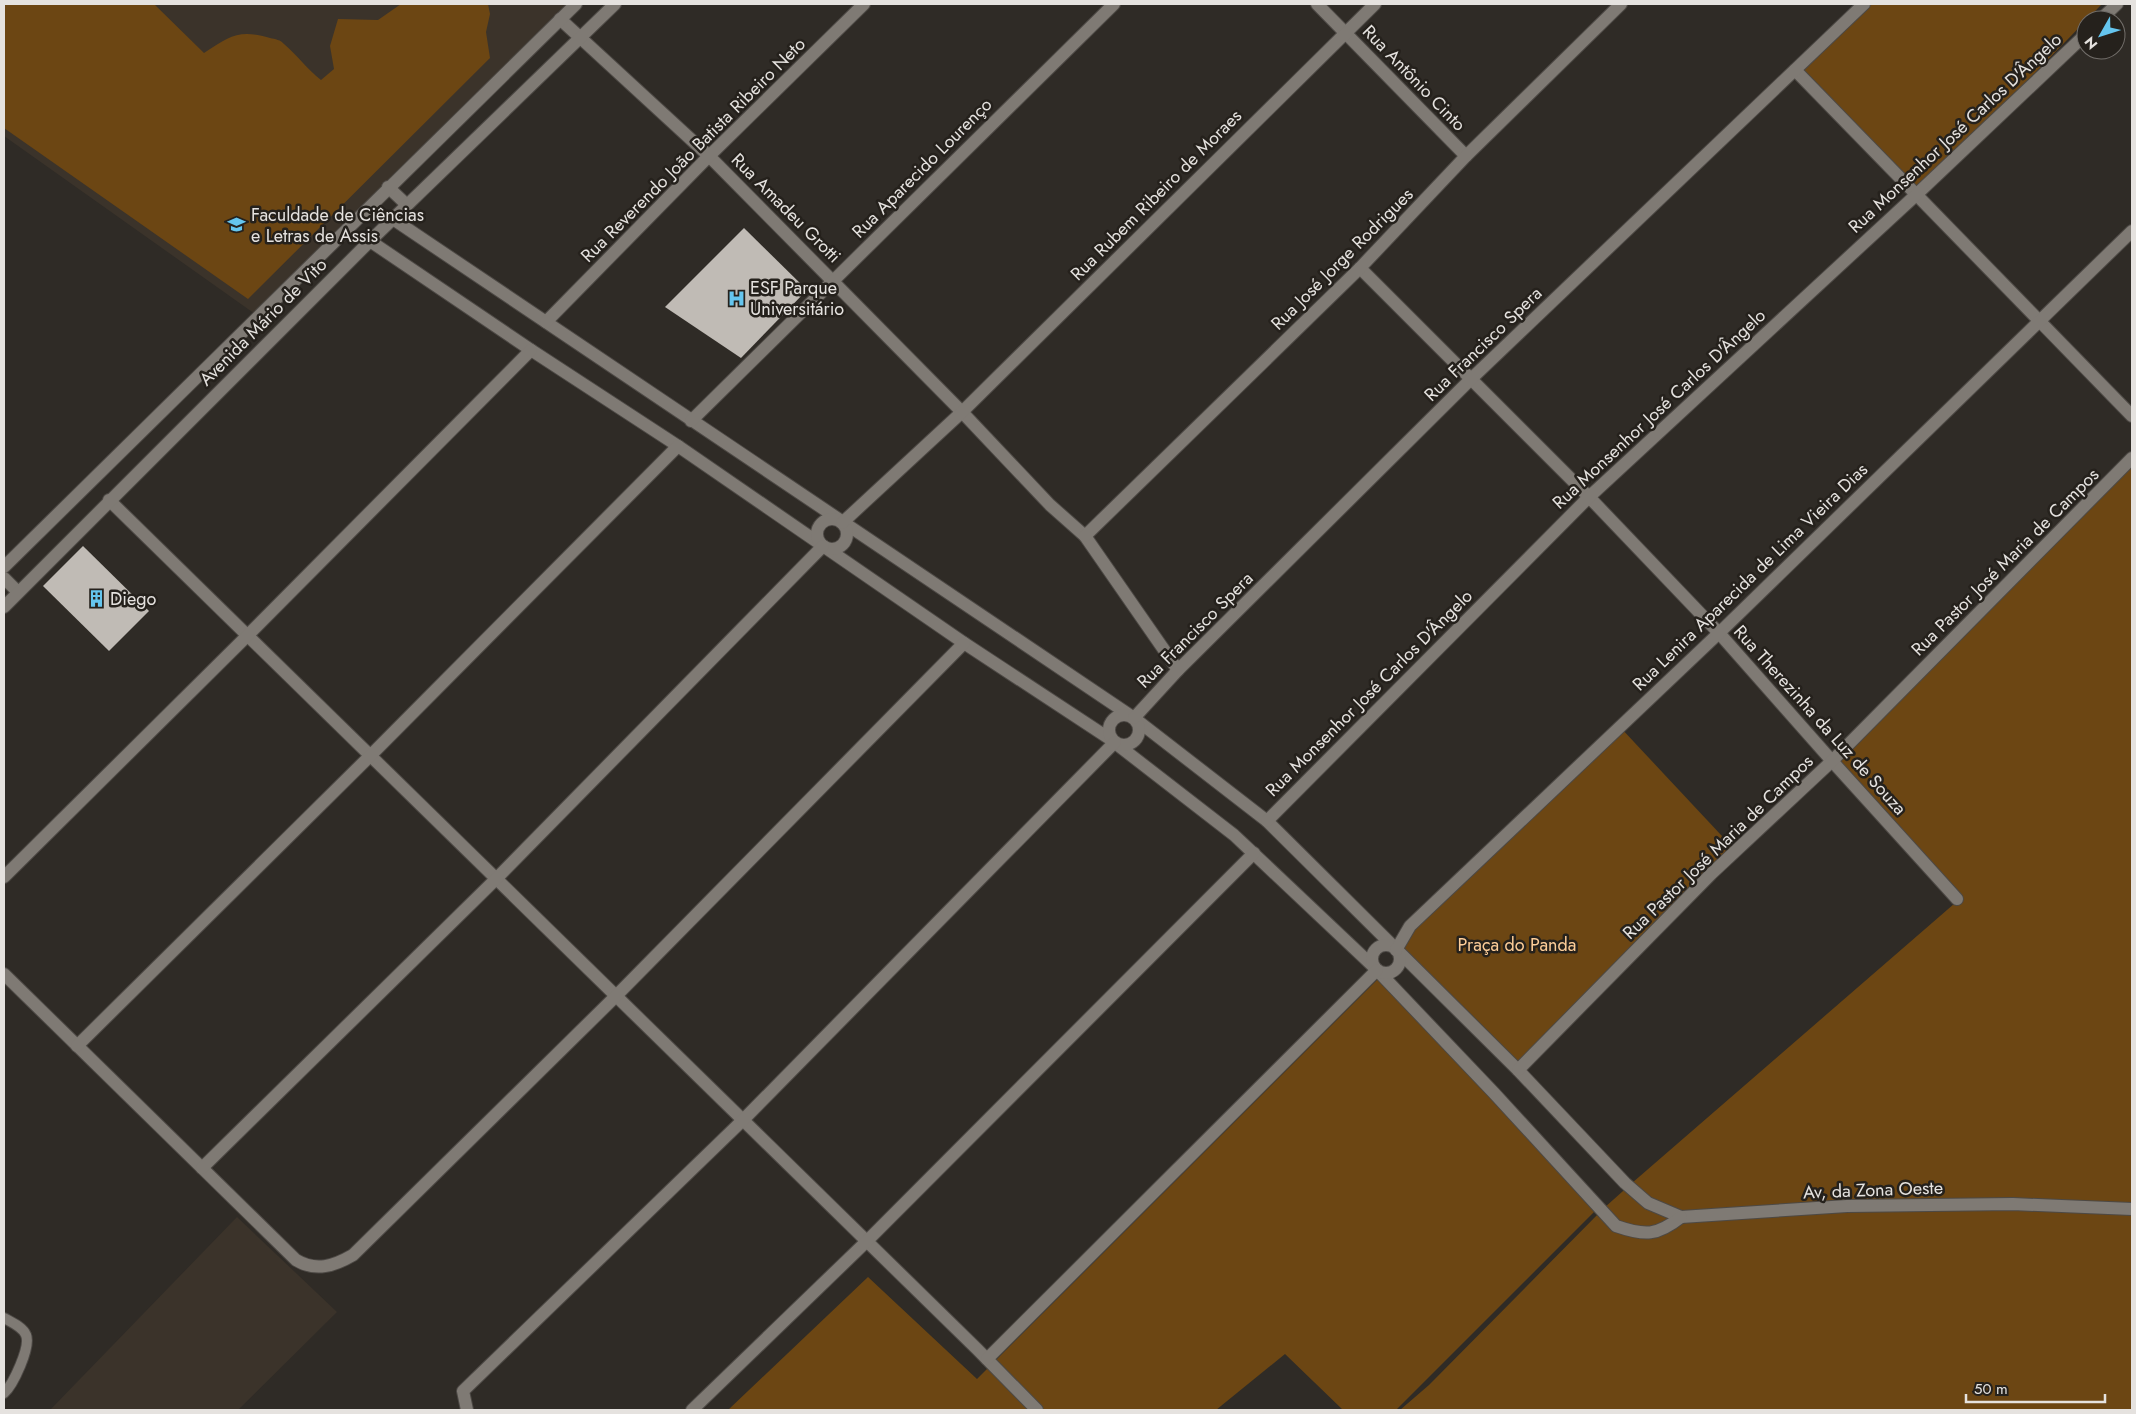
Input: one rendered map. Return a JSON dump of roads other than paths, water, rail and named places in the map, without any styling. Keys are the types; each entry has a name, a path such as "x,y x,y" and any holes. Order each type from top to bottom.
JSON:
{"street":[{"name":"Avenida Mário de Vito","path":"4,567 576,4"},
{"name":"Avenida Mário de Vito","path":"4,607 393,218 615,4"},
{"name":"Rua Reverendo João Batista Ribeiro Neto","path":"546,322 709,156 864,4"},
{"name":"Rua Aparecido Lourenço","path":"691,420 1114,4"},
{"name":"Rua Antônio Cinto","path":"1316,4 1466,156"},
{"name":"Rua Rubem Ribeiro de Moraes","path":"842,523 962,412 1375,4"},
{"name":"Rua José Jorge Rodrigues","path":"1085,536 1360,268 1466,156 1621,4"},
{"name":"Rua Francisco Spera","path":"1134,718 1178,670 1471,379 1864,4"},
{"name":"Rua Amadeu Grotti","path":"560,19 709,156 962,412 1050,505 1085,536 1178,670"},
{"name":"Rua Monsenhor José Carlos D'Ângelo","path":"1266,821 1589,496 1917,194 2076,43"},
{"path":"1795,70 2132,416"},
{"path":"388,187 407,205"},
{"name":"Av, da Zona Oeste","path":"393,218 842,523 1134,718 1266,821 1518,1070 1625,1183 1648,1203 1681,1217 1847,1206 2013,1204 2132,1210"},
{"name":"Rua Lenira Aparecida de Lima Vieira Dias","path":"1396,950 1410,926 1719,633 2132,231"},
{"path":"370,241 531,350 678,446 964,644 1115,742 1234,835 1377,970 1494,1093 1616,1226 1633,1232 1654,1234 1667,1228 1681,1217"},
{"name":"Rua Therezinha da Luz de Souza","path":"1360,268 1589,496 1719,633 1832,762 1957,899"},
{"path":"4,877 531,350"},
{"path":"77,1046 370,756 678,446"},
{"name":"Rua Pastor José Maria de Campos","path":"1518,1070 1711,874 1832,762 2132,458"},
{"path":"109,500 988,1359 1037,1410"},
{"path":"830,520 842,523 846,528 846,541 835,549 823,546 818,534 819,527 830,520"},
{"path":"202,1168 496,879 823,546"},
{"path":"4,578 18,592"},
{"path":"4,974 296,1260 316,1267 340,1263 353,1255 616,996 964,644"},
{"path":"1125,714 1134,718 1139,727 1139,732 1134,741 1125,745 1115,742 1109,734 1112,720 1125,714"},
{"path":"467,1410 463,1390 743,1120 1115,742"},
{"path":"692,1410 867,1242 1254,853"},
{"path":"1386,945 1396,950 1400,958 1394,971 1385,973 1377,970 1372,958 1375,951 1386,945"},
{"path":"988,1359 1377,970"}],"lane":[{"path":"4,1318 20,1328 26,1335 28,1345 11,1387 4,1393"}],"place":[{"name":"Faculdade de Ciências e Letras de Assis","path":"237,225"},
{"name":"ESF Parque Universitário","path":"736,298"},
{"name":"Diego","path":"96,599"}],"park label":[{"name":"Praça do Panda","path":"1517,945"}]}
